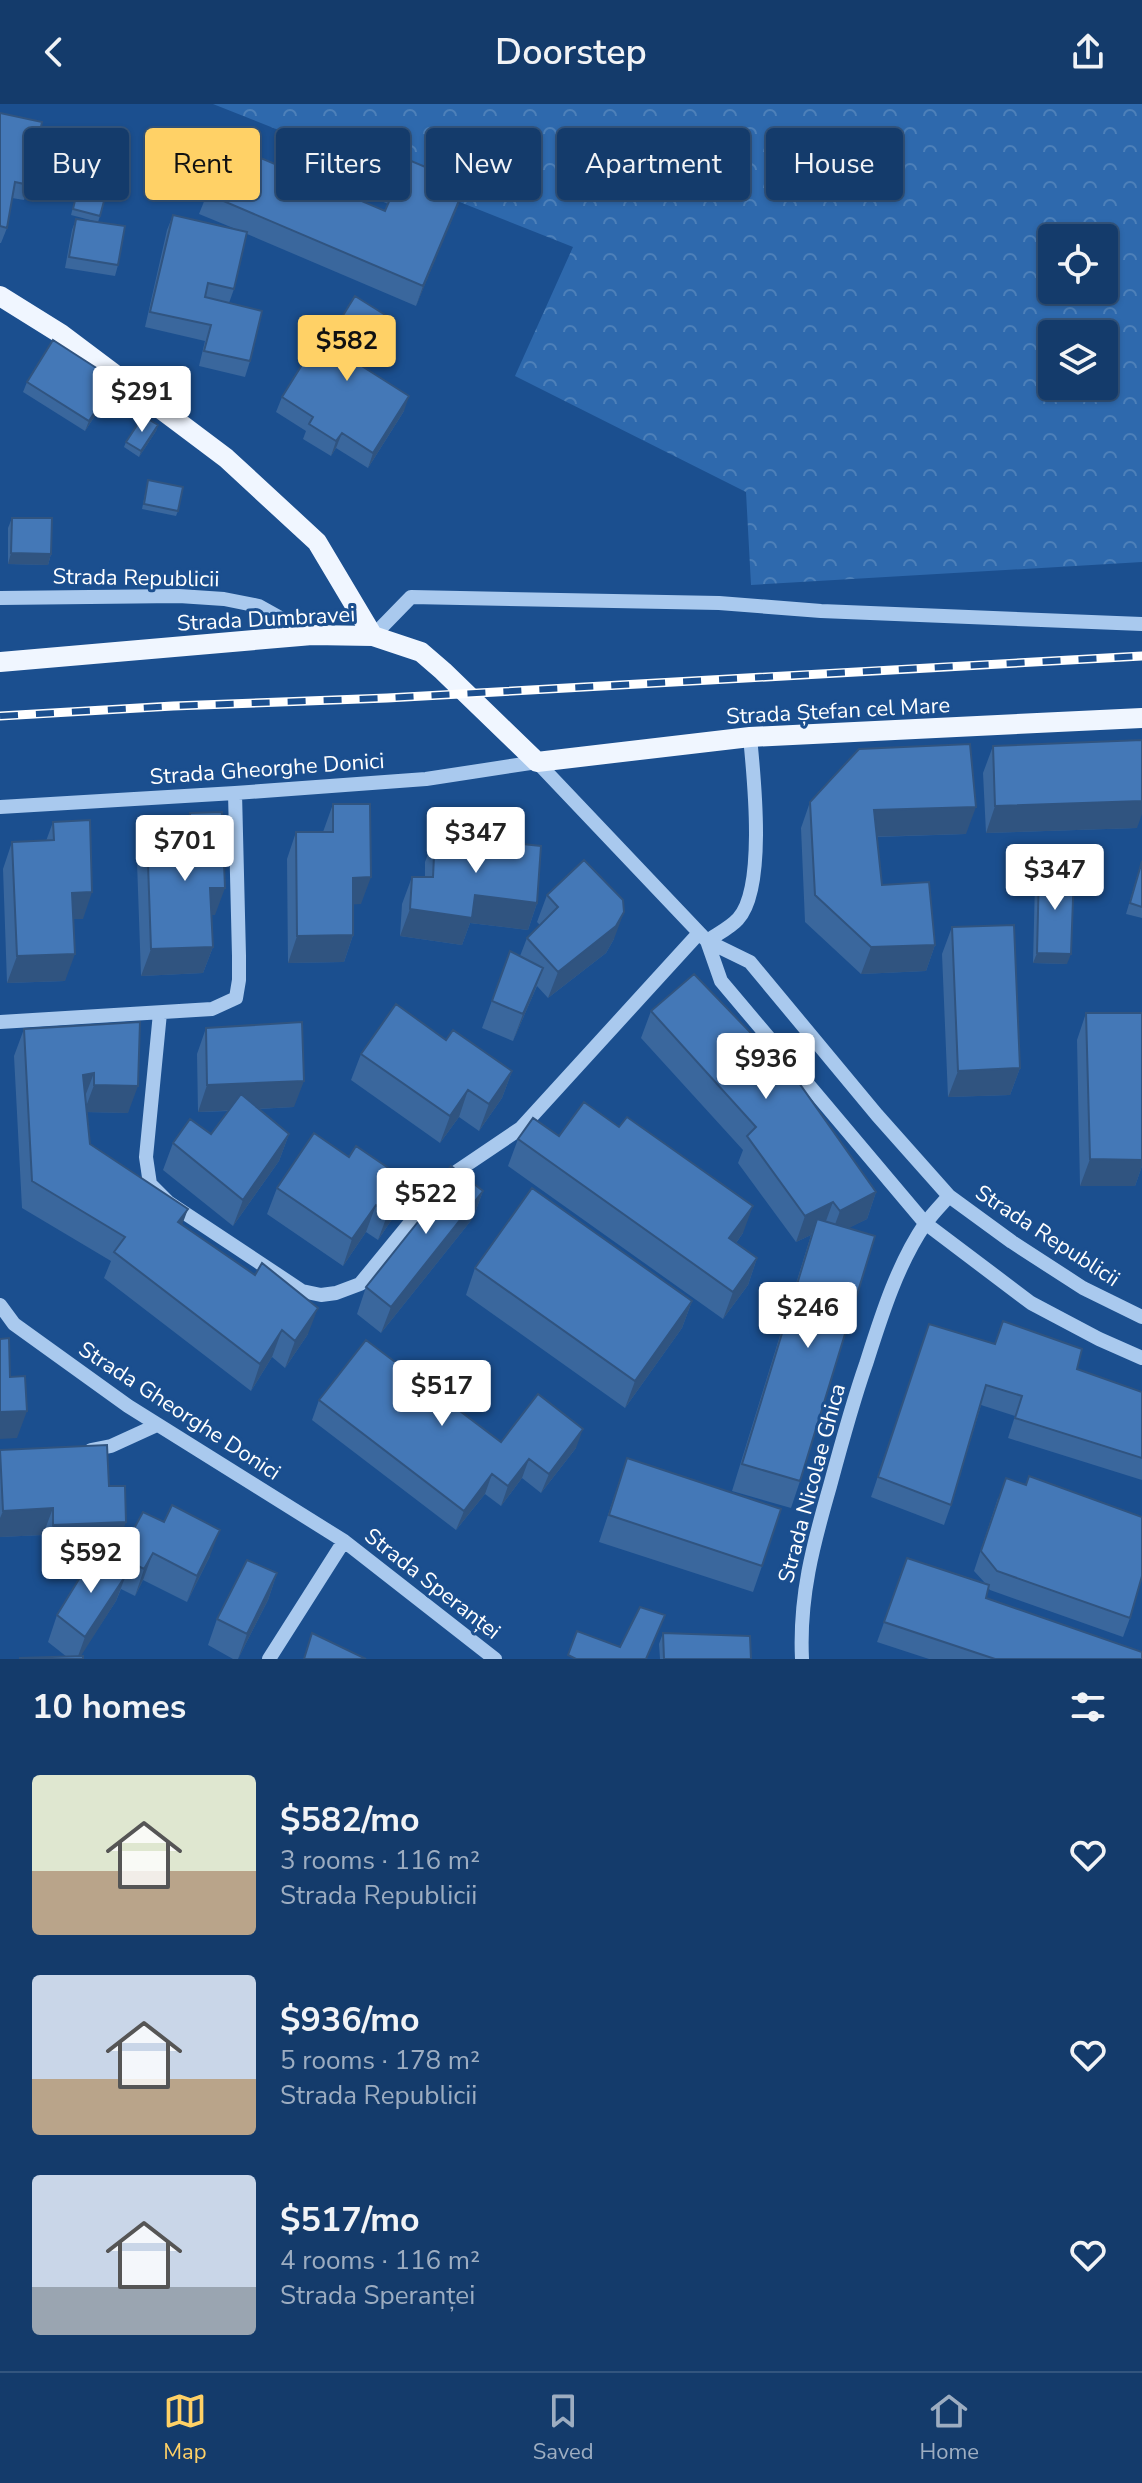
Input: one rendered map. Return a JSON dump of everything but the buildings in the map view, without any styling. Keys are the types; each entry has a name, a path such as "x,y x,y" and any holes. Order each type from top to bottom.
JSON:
{"main road":[{"path":"0,296 61,334 238,468 317,542 373,636"},
{"name":"Strada Dumbravei","path":"0,662 312,635 373,636 421,652 537,762"},
{"name":"Strada Ștefan cel Mare","path":"537,762 750,737 1142,718"}],"street":[{"name":"Strada Republicii","path":"0,598 179,596 224,599 259,606 312,635"},
{"path":"373,636 411,597 719,603 821,611 1142,624"},
{"path":"160,1013 146,1157 150,1184 168,1202 302,1291 321,1295 360,1284 447,1178 521,1128 703,937 738,919 751,897 755,870 755,783 750,737"},
{"name":"Strada Republicii","path":"537,762 703,937 750,962 949,1196 1083,1288 1142,1317"},
{"name":"Strada Gheorghe Donici","path":"0,807 426,779 537,762"},
{"path":"0,1022 212,1009 236,998 239,956 235,793"},
{"name":"Strada Republicii","path":"703,937 721,981 925,1223 1031,1303 1142,1358"},
{"name":"Strada Nicolae Ghica","path":"802,1659 805,1585 851,1409 875,1335 903,1265 925,1223 949,1196"},
{"name":"Strada Gheorghe Donici","path":"0,1305 14,1324 157,1425 344,1541"},
{"path":"70,1454 111,1446 157,1425"},
{"path":"269,1659 344,1541"},
{"name":"Strada Speranței","path":"344,1541 495,1659"}],"green space":[{"path":"213,104 1142,104 1142,562 751,585 746,492 515,376 573,247 455,200 541,200 541,128 426,128 426,189 410,182 410,128 276,129"}],"railway":[{"path":"0,716 1142,656"}]}
